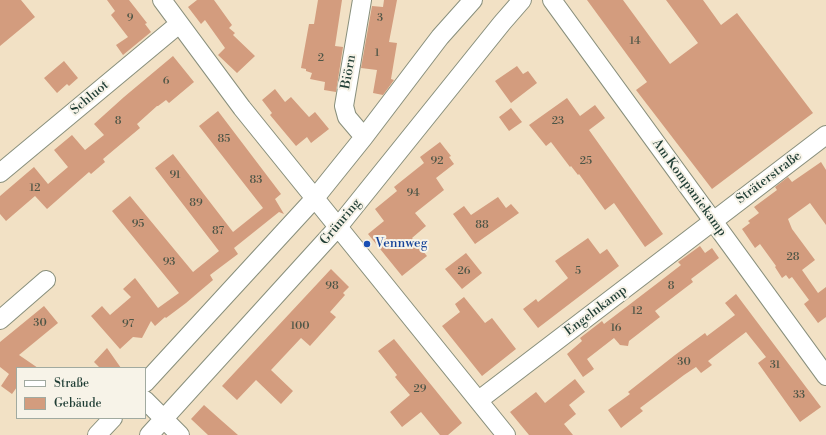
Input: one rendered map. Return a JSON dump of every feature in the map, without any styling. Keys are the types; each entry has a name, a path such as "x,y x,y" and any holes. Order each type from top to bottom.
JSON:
{"street":[{"path":"162,0 242,108 506,435"},
{"name":"Biörn","path":"362,0 344,106 347,117 364,137"},
{"path":"146,382 315,198 440,38 473,0"},
{"name":"Grünring","path":"149,435 338,227 522,0"},
{"name":"Am Kompaniekamp","path":"552,0 826,376"},
{"name":"Schluot","path":"0,173 179,24"},
{"name":"Sträterstraße","path":"712,221 826,135"},
{"name":"Engelnkamp","path":"479,400 712,221"},
{"path":"0,320 46,280"},
{"path":"146,401 180,435"},
{"path":"97,435 112,419"}],"building":[{"path":"0,0 21,0 35,17 0,46"},
{"path":"107,0 129,0 147,23 145,24 151,32 123,55 116,45 128,37 111,15 115,11"},
{"path":"197,0 214,0 232,25 229,28 235,33 233,35 255,56 237,73 218,55 225,48 205,20 201,24 188,7"},
{"path":"318,0 342,0 335,46 343,47 336,92 324,90 325,82 310,79 312,73 301,68 309,24 314,24"},
{"path":"384,0 397,0 389,42 397,43 391,79 394,80 383,95 373,93 377,70 361,68 372,6 383,7"},
{"path":"587,0 623,0 670,64 698,43 666,0 703,0 721,25 737,13 813,113 712,189 636,90 647,82"},
{"path":"173,56 194,82 169,103 166,100 157,106 137,124 140,128 103,159 105,162 91,174 89,172 47,209 35,196 6,221 0,214 0,196 34,167 48,184 68,167 54,150 72,135 85,150 104,135 94,124"},
{"path":"64,61 78,78 69,86 67,84 57,93 44,78"},
{"path":"517,66 523,74 528,71 537,83 511,103 495,81"},
{"path":"275,89 285,102 291,97 309,117 315,112 329,129 311,143 307,137 296,146 270,115 272,113 262,100"},
{"path":"567,98 580,116 595,105 605,118 589,130 663,234 645,247 614,203 605,210 579,174 578,175 571,166 570,167 551,142 546,146 529,125"},
{"path":"511,108 522,122 509,131 499,117"},
{"path":"218,111 281,194 275,199 284,214 279,212 234,248 238,254 210,275 213,280 186,303 166,318 165,317 155,326 151,321 142,338 133,337 120,349 91,316 102,306 110,315 131,297 123,289 135,278 158,308 179,293 112,211 130,196 193,272 219,251 155,168 173,154 233,232 263,208 199,126"},
{"path":"440,142 451,156 449,157 454,164 436,178 444,190 415,213 426,226 412,238 427,256 402,276 368,234 384,221 375,209 397,191 394,187 424,163 420,157"},
{"path":"821,162 826,170 826,225 810,203 788,219 792,229 815,260 802,270 818,293 826,287 826,317 818,323 804,304 809,300 792,277 789,279 786,275 782,278 775,267 776,266 760,244 755,248 742,229 750,223 748,221 759,213 754,207 777,190 775,187 788,177 792,182"},
{"path":"498,197 506,208 511,204 519,213 475,244 453,214 464,206 471,215"},
{"path":"588,238 600,254 607,249 619,266 538,328 523,309 536,299 538,302 568,278 555,261"},
{"path":"700,246 705,253 712,248 719,258 691,279 693,282 655,311 660,317 629,341 628,346 620,345 614,338 587,359 594,369 583,377 567,354 582,341 580,338 602,321 604,324 659,282 681,265 678,262"},
{"path":"466,253 482,273 462,289 445,269"},
{"path":"331,269 349,287 343,293 345,295 330,312 336,317 310,346 301,338 271,370 293,391 281,404 256,380 237,400 222,386"},
{"path":"736,294 821,407 800,422 758,363 766,357 746,332 708,361 712,365 701,373 696,367 684,375 640,408 643,411 621,428 608,410 630,394 628,392 675,355 705,333 707,336 735,315 725,303"},
{"path":"464,297 485,323 492,318 516,349 482,376 442,326 460,312 455,304"},
{"path":"44,306 58,323 19,355 37,367 16,367 16,388 12,394 1,386 9,374 0,367 0,342"},
{"path":"394,339 462,423 448,435 440,435 421,412 402,427 390,412 410,395 395,377 397,375 378,351"},
{"path":"107,348 120,367 99,367 94,362"},
{"path":"575,379 585,392 569,405 576,414 564,424 573,435 529,435 510,412 536,392 545,403"},
{"path":"204,405 238,435 208,435 191,419"}],"place":[{"name":"Vennweg","path":"367,244"}]}
